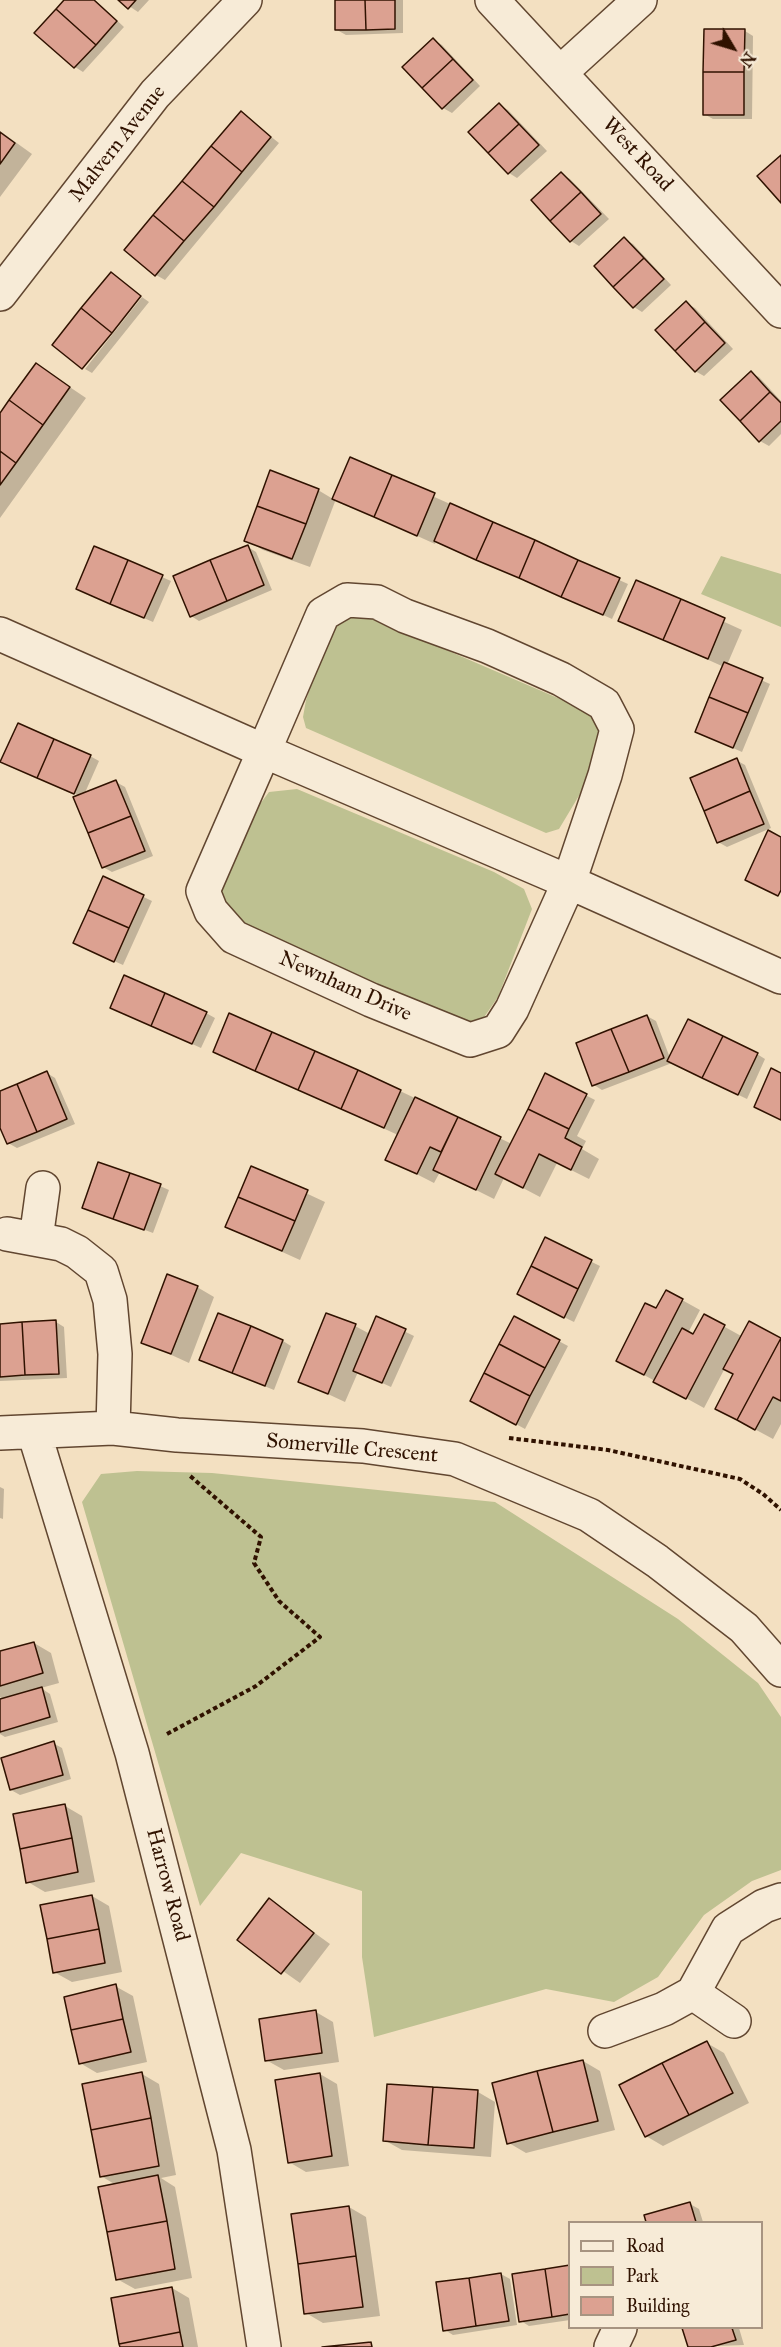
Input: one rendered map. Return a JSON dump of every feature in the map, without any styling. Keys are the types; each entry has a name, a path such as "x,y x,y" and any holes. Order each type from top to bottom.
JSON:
{"street":[{"name":"Malvern Avenue","path":"0,294 155,94 245,0"},
{"name":"West Road","path":"492,0 781,311"},
{"path":"561,72 640,0"},
{"name":"Newnham Drive","path":"347,600 377,602 405,616 487,646 561,679 604,704 617,729 605,775 569,882 512,1009 498,1031 470,1040 371,1000 234,937 211,910 203,891 264,751 323,614 347,600"},
{"path":"0,634 781,977"},
{"path":"43,1188 21,1237 69,1248 101,1271 111,1300 115,1354 113,1428"},
{"name":"Somerville Crescent","path":"0,1433 113,1428 177,1435 363,1446 455,1459 589,1515 657,1561 744,1628 781,1670"},
{"name":"Harrow Road","path":"34,1432 132,1753 234,2150 264,2347"},
{"path":"605,2031 644,2018 693,1993 728,1929 764,1906 781,1900"},
{"path":"693,1993 734,2021"},
{"path":"611,2347 620,2329"}],"path":[{"path":"132,1753 256,1686 320,1637 279,1601 254,1563 261,1537 186,1473 177,1435"},
{"path":"455,1459 509,1438 608,1450 740,1479 781,1510"}],"green space":[{"path":"721,556 781,574 781,627 701,594"},
{"path":"351,616 372,618 588,711 599,729 599,753 583,789 559,829 546,833 306,728 303,717 306,700 327,638 338,624"},
{"path":"297,789 494,872 524,889 532,909 498,997 480,1023 464,1023 240,925 220,901 222,888 257,808 269,792"},
{"path":"137,1471 212,1473 495,1502 678,1619 758,1683 781,1717 781,1870 752,1881 704,1915 658,1977 614,2002 546,1989 374,2037 362,1957 362,1891 241,1853 200,1906 82,1502 101,1474"}],"building":[{"path":"64,0 94,0 117,21 96,45 56,9"},
{"path":"118,0 136,0 128,9"},
{"path":"335,0 365,0 366,30 335,30"},
{"path":"365,0 395,0 395,29 366,30"},
{"path":"56,9 96,45 74,68 34,33"},
{"path":"704,29 745,29 744,72 703,72"},
{"path":"433,38 453,59 422,88 402,67"},
{"path":"453,59 473,80 442,109 422,88"},
{"path":"703,72 744,72 744,115 703,115"},
{"path":"499,103 519,124 488,153 468,132"},
{"path":"241,111 271,137 242,172 211,146"},
{"path":"519,124 539,145 508,174 488,153"},
{"path":"0,132 15,143 0,164"},
{"path":"211,146 242,172 214,207 182,181"},
{"path":"781,155 781,203 757,176"},
{"path":"561,172 581,192 550,221 531,200"},
{"path":"182,181 214,207 184,241 153,215"},
{"path":"581,192 601,214 570,242 550,221"},
{"path":"153,215 184,241 155,276 124,250"},
{"path":"624,237 644,258 613,287 594,266"},
{"path":"644,258 664,279 633,308 613,287"},
{"path":"111,272 141,296 112,333 81,308"},
{"path":"686,301 705,322 675,351 655,330"},
{"path":"81,308 112,333 82,369 52,345"},
{"path":"705,322 725,343 695,372 675,351"},
{"path":"36,363 70,387 43,425 9,400"},
{"path":"751,371 770,392 740,421 720,400"},
{"path":"770,392 781,403 781,421 759,442 740,421"},
{"path":"9,400 43,425 16,463 0,451 0,413"},
{"path":"0,451 16,463 0,485"},
{"path":"350,457 392,475 374,517 332,499"},
{"path":"270,470 319,489 306,524 257,506"},
{"path":"392,475 435,493 417,536 374,517"},
{"path":"450,503 493,522 476,560 434,541"},
{"path":"257,506 306,524 292,559 244,541"},
{"path":"493,522 535,540 519,578 476,560"},
{"path":"535,540 578,560 561,597 519,578"},
{"path":"248,545 264,585 227,601 210,560"},
{"path":"94,546 128,560 110,604 76,589"},
{"path":"128,560 163,575 144,618 110,604"},
{"path":"210,560 227,601 190,617 173,576"},
{"path":"578,560 620,578 603,615 561,597"},
{"path":"636,580 681,599 663,640 618,621"},
{"path":"681,599 725,618 708,659 663,640"},
{"path":"724,662 763,678 748,713 709,697"},
{"path":"709,697 748,713 733,748 695,732"},
{"path":"18,723 54,739 37,778 0,762"},
{"path":"54,739 91,755 74,794 37,778"},
{"path":"737,758 750,791 704,811 690,778"},
{"path":"116,780 131,816 88,833 73,797"},
{"path":"750,791 764,824 717,843 704,811"},
{"path":"131,816 145,851 102,868 88,833"},
{"path":"768,830 781,837 781,890 778,896 745,880"},
{"path":"103,876 144,895 129,928 88,910"},
{"path":"88,910 129,928 114,962 73,943"},
{"path":"124,975 165,993 151,1026 110,1008"},
{"path":"165,993 207,1012 192,1044 151,1026"},
{"path":"229,1013 272,1032 255,1071 213,1052"},
{"path":"647,1015 664,1058 629,1072 611,1029"},
{"path":"688,1019 723,1036 702,1078 667,1061"},
{"path":"611,1029 629,1072 592,1086 576,1043"},
{"path":"272,1032 315,1051 298,1090 255,1071"},
{"path":"723,1036 758,1053 738,1095 702,1078"},
{"path":"315,1051 358,1070 341,1109 298,1090"},
{"path":"771,1068 781,1073 781,1120 754,1107"},
{"path":"358,1070 401,1090 384,1128 341,1109"},
{"path":"47,1071 67,1119 37,1132 17,1084"},
{"path":"545,1073 587,1094 569,1129 528,1109"},
{"path":"17,1084 37,1132 7,1144 0,1128 0,1091"},
{"path":"415,1097 458,1117 441,1152 430,1147 417,1174 385,1160"},
{"path":"528,1109 569,1129 565,1138 582,1147 571,1170 539,1154 523,1188 495,1174"},
{"path":"458,1117 501,1137 476,1190 433,1170"},
{"path":"98,1162 130,1173 113,1219 82,1208"},
{"path":"251,1166 308,1190 295,1221 238,1197"},
{"path":"130,1173 161,1184 144,1230 113,1219"},
{"path":"238,1197 295,1221 282,1251 225,1227"},
{"path":"545,1237 592,1260 578,1289 531,1266"},
{"path":"531,1266 578,1289 564,1318 517,1294"},
{"path":"167,1274 198,1286 171,1354 141,1343"},
{"path":"666,1290 683,1299 644,1375 616,1361 645,1303 656,1308"},
{"path":"218,1313 251,1326 232,1373 199,1360"},
{"path":"326,1313 356,1324 328,1394 298,1382"},
{"path":"704,1314 725,1325 686,1399 653,1382 682,1328 693,1334"},
{"path":"376,1316 406,1329 382,1383 353,1371"},
{"path":"514,1316 560,1340 545,1368 499,1344"},
{"path":"56,1320 59,1374 25,1375 22,1322"},
{"path":"749,1321 781,1338 737,1420 715,1409 733,1374 723,1369"},
{"path":"22,1322 25,1375 0,1377 0,1324"},
{"path":"251,1326 283,1340 265,1386 232,1373"},
{"path":"781,1338 781,1401 773,1397 755,1430 737,1420"},
{"path":"499,1344 545,1368 530,1396 484,1373"},
{"path":"484,1373 530,1396 516,1425 470,1401"},
{"path":"34,1642 43,1673 0,1686 0,1651"},
{"path":"42,1687 50,1717 0,1732 0,1699"},
{"path":"54,1741 63,1775 10,1790 1,1758"},
{"path":"65,1804 72,1838 20,1849 13,1814"},
{"path":"72,1838 78,1872 26,1883 20,1849"},
{"path":"92,1895 99,1929 47,1939 40,1905"},
{"path":"269,1898 314,1933 281,1974 237,1940"},
{"path":"99,1929 105,1963 53,1973 47,1939"},
{"path":"116,1984 123,2019 71,2030 64,1997"},
{"path":"316,2010 322,2053 265,2061 259,2019"},
{"path":"123,2019 131,2052 79,2064 71,2030"},
{"path":"707,2041 733,2093 689,2115 662,2063"},
{"path":"583,2060 598,2121 553,2132 537,2071"},
{"path":"662,2063 689,2115 645,2137 619,2085"},
{"path":"537,2071 553,2132 507,2144 492,2083"},
{"path":"142,2072 151,2118 91,2130 82,2084"},
{"path":"320,2073 332,2156 288,2163 275,2080"},
{"path":"387,2084 433,2087 428,2145 383,2141"},
{"path":"433,2087 478,2090 474,2148 428,2145"},
{"path":"151,2118 159,2166 100,2177 91,2130"},
{"path":"158,2175 167,2221 107,2232 98,2187"},
{"path":"690,2202 696,2221 646,2221 644,2215"},
{"path":"349,2206 356,2256 298,2264 291,2214"},
{"path":"167,2221 175,2269 116,2280 107,2232"},
{"path":"356,2256 363,2307 304,2314 298,2264"},
{"path":"568,2265 568,2314 552,2317 545,2269"},
{"path":"545,2269 552,2317 519,2322 512,2274"},
{"path":"501,2273 509,2321 476,2326 469,2278"},
{"path":"469,2278 476,2326 443,2331 436,2282"},
{"path":"172,2287 180,2332 119,2344 111,2298"},
{"path":"682,2329 732,2329 736,2340 711,2347 688,2347"},
{"path":"180,2332 183,2347 120,2347 119,2344"},
{"path":"371,2342 372,2347 322,2347"}]}
